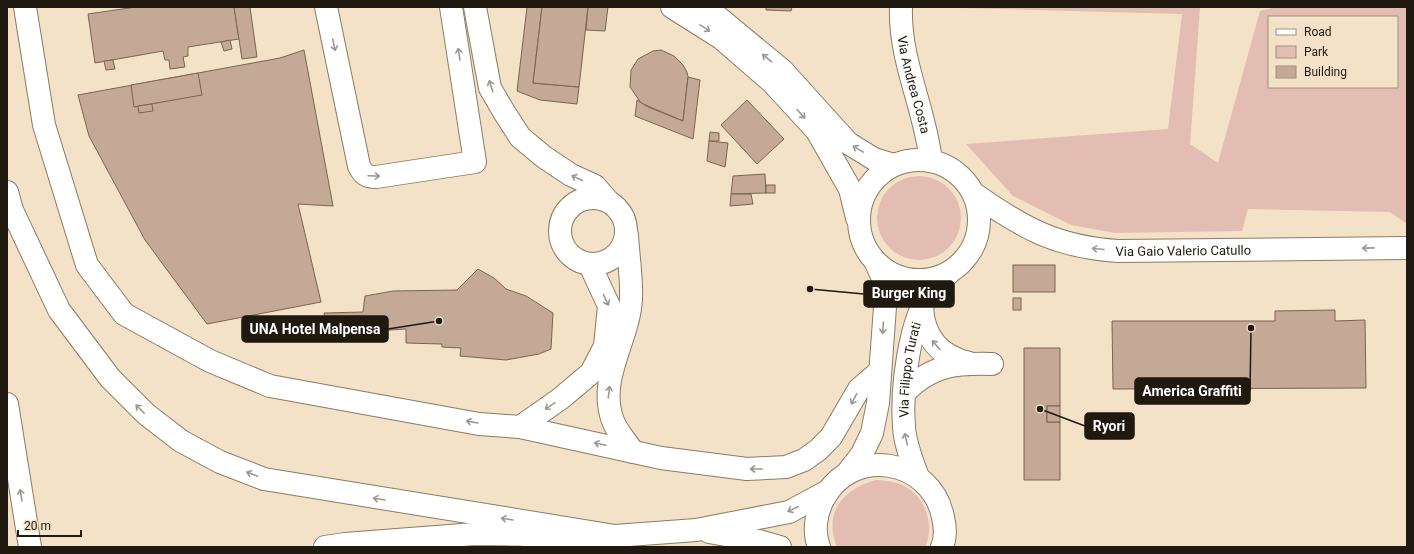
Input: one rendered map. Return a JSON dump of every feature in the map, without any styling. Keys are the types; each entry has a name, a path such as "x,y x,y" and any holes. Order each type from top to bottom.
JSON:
{"main road":[{"path":"25,7 44,125 87,265 124,314 210,361 270,386 479,424 520,427 661,458 747,469 786,467 804,460 822,446 842,420 859,389 880,371"},
{"path":"326,7 359,166 362,173 368,177 475,162 452,7"},
{"path":"475,7 490,88 520,137 544,157 570,175 595,186 622,215 627,235 631,299 625,329 612,370 608,402 613,422 633,452"},
{"path":"672,7 721,38 772,82 816,131 850,189 858,219"},
{"name":"Via Andrea Costa","path":"901,7 905,56 928,137 931,161"},
{"path":"714,11 782,70 848,143 874,159 894,165"},
{"path":"819,547 816,525 819,507 828,491 837,480 848,472 862,454 872,433 878,403 886,293 884,281 876,262 865,247 859,232 859,205 866,191 878,176 894,165 912,160 931,161 950,168 966,182 979,207 980,220 976,241 966,259 950,272 931,279 910,280 892,274 876,262"},
{"path":"7,192 12,210 58,310 110,378 146,414 181,441 220,462 264,479 615,536"},
{"name":"Via Gaio Valerio Catullo","path":"973,193 1022,225 1052,239 1093,249 1118,251 1407,248"},
{"path":"608,201 597,198 587,198 576,202 568,208 562,217 559,227 563,247 570,256 579,262 590,265 600,264 610,260 618,254 624,245 627,235"},
{"path":"520,427 560,399 591,373 605,346 609,306 590,265"},
{"name":"Via Filippo Turati","path":"918,476 910,454 904,428 905,392 912,334 922,308 931,291 950,272"},
{"path":"922,308 923,321 934,345 944,354 956,360 969,363 992,364"},
{"path":"905,392 920,378 938,369 969,363"},
{"path":"7,404 30,547"},
{"path":"848,472 866,466 884,464 902,468 918,476 932,490 941,506 945,525 942,547"},
{"path":"534,547 615,536 696,530 789,512 828,491"},
{"path":"696,530 759,541 780,547"},
{"path":"325,547 474,534 615,536"}],"green space":[{"path":"923,7 1200,7 1190,144 1218,163 1260,11 1276,7 1407,7 1407,224 1390,212 1248,209 1242,231 1115,233 1071,225 1013,196 966,144 1168,129 1182,14"},
{"path":"911,176 927,176 943,183 954,194 961,210 961,226 958,234 949,248 943,253 927,260 911,260 895,253 884,242 877,226 877,210 884,194 895,183"},
{"path":"876,480 902,485 919,498 927,514 929,522 928,539 925,547 837,547 833,534 833,523 834,513 839,504 845,496 854,489"}],"building":[{"path":"136,7 234,7 239,39 188,47 188,56 183,57 185,67 170,69 169,60 165,60 163,51 95,63 88,14"},
{"path":"234,7 250,7 257,57 242,59"},
{"path":"527,7 542,7 533,83 579,87 577,104 540,100 517,91"},
{"path":"542,7 588,7 579,87 533,83"},
{"path":"588,7 608,7 605,31 586,30"},
{"path":"766,7 792,7 791,11 766,10"},
{"path":"230,40 232,49 224,51 221,42"},
{"path":"304,50 333,206 298,204 321,302 207,324 145,240 89,136 78,95 280,58"},
{"path":"661,50 674,56 683,65 687,72 688,77 683,121 641,103 630,87 631,70 638,59 653,51"},
{"path":"113,60 115,69 106,70 104,61"},
{"path":"198,73 202,95 134,107 131,85"},
{"path":"688,77 700,80 693,139 635,116 637,100 648,107 683,121"},
{"path":"747,100 784,139 757,164 721,125"},
{"path":"152,104 153,111 139,113 138,106"},
{"path":"710,132 719,133 719,141 709,141"},
{"path":"709,141 728,143 725,167 707,161"},
{"path":"765,174 766,193 731,194 733,176"},
{"path":"766,185 775,185 775,193 766,193"},
{"path":"731,194 751,194 753,204 730,206"},
{"path":"1013,265 1055,265 1055,292 1013,292"},
{"path":"478,269 494,278 506,289 526,296 553,313 551,349 539,354 506,360 460,356 461,348 442,347 442,344 406,343 406,329 327,334 324,313 363,312 365,296 393,291 457,290"},
{"path":"1013,298 1021,298 1021,310 1013,310"},
{"path":"1335,310 1335,321 1365,320 1366,388 1113,389 1112,321 1275,321 1275,311"},
{"path":"1024,348 1060,348 1060,406 1047,406 1047,422 1060,422 1060,480 1024,480"},
{"path":"1047,406 1060,406 1060,422 1047,422"}],"place":[{"name":"Burger King","path":"810,289"},
{"name":"UNA Hotel Malpensa","path":"439,321"},
{"name":"America Graffiti","path":"1251,328"},
{"name":"Ryori","path":"1040,409"}]}
